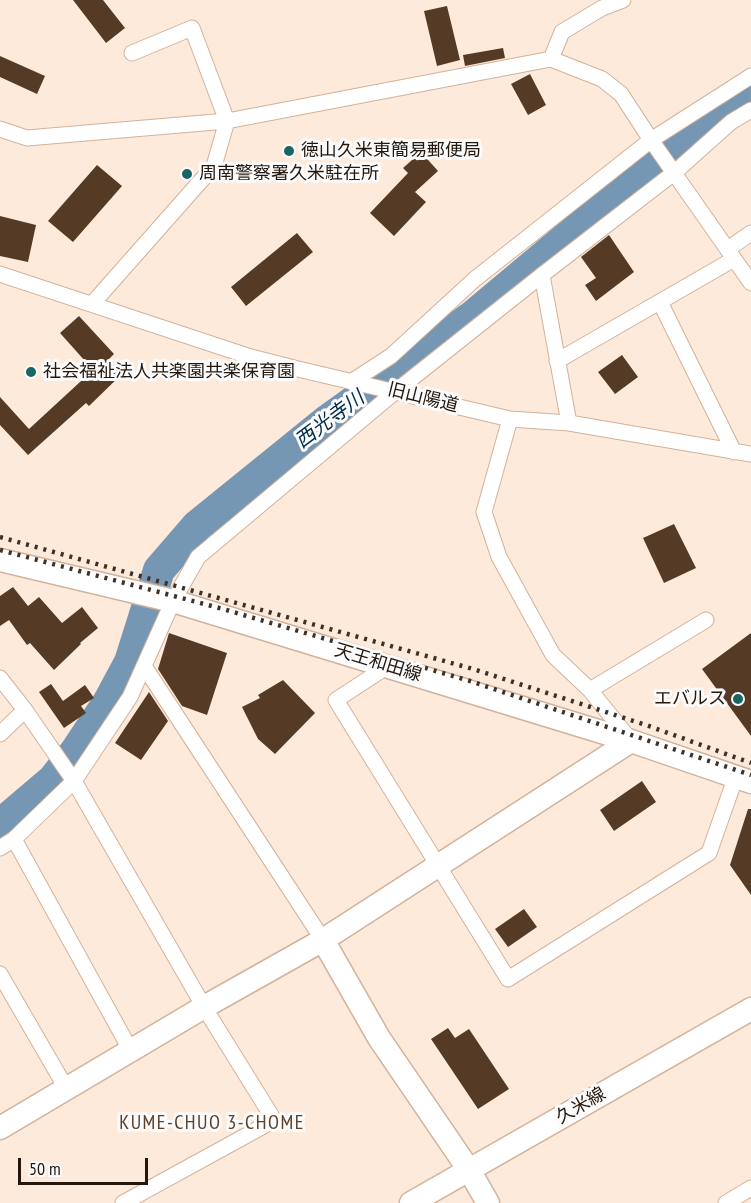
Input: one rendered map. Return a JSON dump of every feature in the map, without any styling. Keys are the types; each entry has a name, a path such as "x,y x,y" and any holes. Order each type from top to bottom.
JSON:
{"street":[{"path":"551,59 562,32 602,8 623,0"},
{"path":"92,304 214,166 227,121 192,28 132,53"},
{"path":"0,129 27,138 227,121 551,59 602,80 621,94 751,283"},
{"path":"351,382 391,356 475,279 651,140 751,76"},
{"path":"0,848 14,839 74,781 130,697 173,601 198,556 396,392 675,172 731,122 751,110"},
{"path":"557,361 660,302 731,254 751,233"},
{"name":"旧山陽道","path":"0,274 251,357 351,382 510,419 569,423 751,454"},
{"path":"542,275 569,423"},
{"path":"660,302 734,452"},
{"path":"0,1128 204,1007 323,940 631,741 590,690 553,655 499,557 484,512 510,419"},
{"name":"天王和田線","path":"0,560 173,601 631,741 743,779"},
{"path":"590,690 706,620"},
{"path":"144,666 323,940 379,1038 469,1170 488,1203"},
{"path":"388,666 336,699 508,979 709,853 743,779"},
{"path":"0,678 74,781 204,1007 271,1115 269,1123 123,1203"},
{"path":"0,734 25,711"},
{"path":"14,839 132,1051"},
{"path":"0,974 66,1088"},
{"name":"久米線","path":"411,1203 751,1009"},
{"path":"726,1203 751,1188"}],"building":[{"path":"73,0 103,0 125,28 106,43"},
{"path":"447,6 460,60 437,66 424,11"},
{"path":"503,48 505,58 465,66 463,55"},
{"path":"0,56 45,76 37,94 0,77"},
{"path":"530,74 546,105 528,115 511,84"},
{"path":"421,152 438,171 415,192 426,202 394,236 370,213 408,173 403,168"},
{"path":"97,165 122,186 73,242 48,221"},
{"path":"0,216 36,225 28,262 0,256"},
{"path":"297,233 313,252 246,306 231,287"},
{"path":"609,235 634,272 596,301 585,285 596,278 581,257"},
{"path":"79,316 114,354 109,359 122,374 89,406 86,403 28,455 0,425 0,397 29,429 93,370 60,333"},
{"path":"622,355 638,377 615,394 598,372"},
{"path":"674,524 696,568 664,583 643,538"},
{"path":"13,587 28,606 39,597 62,623 82,607 98,628 54,670 30,643 27,645 9,620 0,626 0,596"},
{"path":"169,633 227,653 207,715 182,706 158,669"},
{"name":"エバルス","path":"751,633 751,736 702,669"},
{"path":"283,680 315,713 275,754 258,739 242,707 260,698 258,695"},
{"path":"51,684 63,701 85,685 94,698 81,706 86,713 64,728 39,692"},
{"path":"149,692 168,721 141,760 115,743"},
{"path":"642,781 656,802 614,831 600,810"},
{"path":"748,809 751,809 751,895 730,865"},
{"path":"524,909 537,927 508,947 495,929"},
{"path":"448,1028 455,1038 469,1029 509,1089 478,1109 431,1039"}],"waterway":[{"name":"西光寺川","path":"0,825 53,780 76,751 108,703 130,662 159,570 197,526 328,420 473,316 713,115 751,92"}],"railway":[{"path":"0,537 473,669 646,725 751,763"},
{"path":"0,550 223,609 470,681 751,775"}],"place":[{"name":"徳山久米東簡易郵便局","path":"289,151"},
{"name":"周南警察署久米駐在所","path":"187,174"},
{"name":"社会福祉法人共楽園共楽保育園","path":"31,372"},
{"name":"エバルス","path":"738,699"}],"district":[{"name":"KUME-CHUO 3-CHOME","path":"212,1123"}]}
